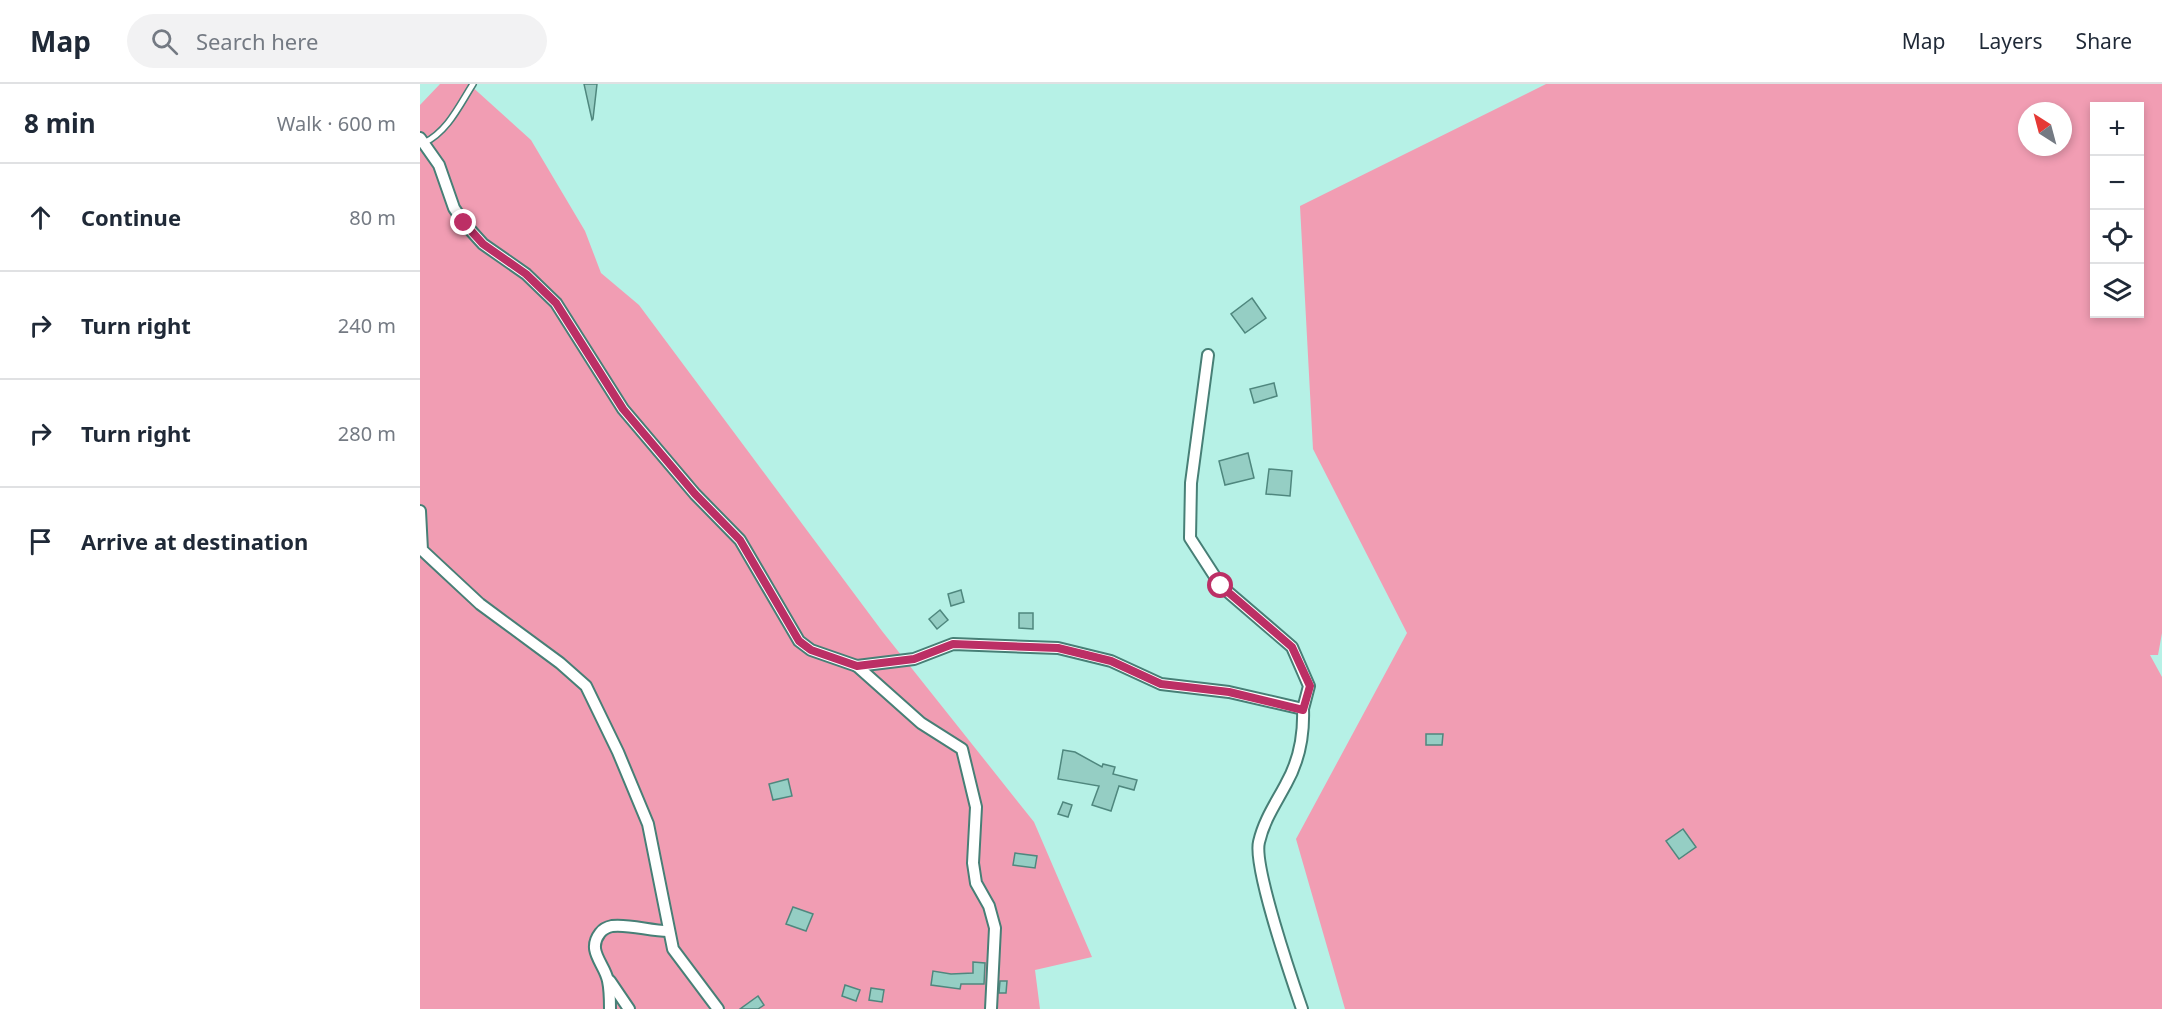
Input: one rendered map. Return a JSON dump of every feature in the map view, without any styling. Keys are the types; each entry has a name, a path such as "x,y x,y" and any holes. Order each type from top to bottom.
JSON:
{"street":[{"path":"422,140 439,165 454,208 464,223 483,244 526,274 556,303 623,409 695,494 740,540 799,641 824,657 857,666 914,659 953,644 1058,648 1111,661 1161,684 1229,692 1303,710"},
{"path":"1208,356 1191,483 1190,538 1221,586 1292,647 1310,686 1303,710 1304,728 1299,753 1287,783 1268,815 1258,844 1263,877 1302,1009"},
{"path":"420,511 422,550 480,604 560,663 586,686 648,824 660,874 668,931 673,949 718,1009"},
{"path":"857,666 921,723 962,749 976,807 973,863 976,883 989,906 995,928 991,1009"},
{"path":"629,1009 596,957 596,939 608,926 668,931"},
{"path":"608,979 610,1009"}],"lane":[{"path":"422,140 437,136 473,84"}],"shaded area":[{"path":"440,84 469,84 531,140 585,231 601,273 639,305 882,631 1034,822 1092,957 1035,970 1040,1009 420,1009 420,105"},
{"path":"1546,84 2162,84 2162,633 2158,655 2150,655 2162,677 2162,1009 1345,1009 1296,839 1407,633 1313,449 1300,206"}],"building":[{"path":"584,84 597,84 592,120"},
{"path":"1252,298 1266,318 1245,333 1231,314"},
{"path":"1274,383 1277,396 1254,403 1250,389"},
{"path":"1248,453 1254,478 1225,485 1219,461"},
{"path":"1269,469 1292,471 1290,496 1266,494"},
{"path":"961,590 964,602 951,606 948,594"},
{"path":"940,610 948,620 937,629 929,619"},
{"path":"1019,613 1033,613 1033,629 1019,628"},
{"path":"1426,734 1443,734 1442,745 1426,745"},
{"path":"1063,750 1075,752 1102,767 1103,764 1115,767 1113,774 1137,780 1134,790 1119,786 1111,811 1092,805 1099,786 1058,779"},
{"path":"788,779 792,796 773,800 769,784"},
{"path":"1063,802 1072,805 1068,817 1058,814"},
{"path":"1683,829 1696,847 1679,859 1666,841"},
{"path":"1015,853 1037,856 1035,868 1013,865"},
{"path":"793,907 813,914 806,931 786,924"},
{"path":"973,962 985,963 984,984 961,984 960,989 931,985 933,971 951,974 973,973"},
{"path":"1000,981 1007,981 1006,993 999,993"},
{"path":"845,985 860,990 856,1001 842,996"},
{"path":"871,988 884,990 882,1002 869,1000"},
{"path":"758,996 764,1005 758,1009 740,1009"}],"route":[{"path":"464,223 483,244 526,274 556,303 623,409 695,494 740,540 767,590 799,641 824,657 857,666 914,659 953,644 1058,648 1111,661 1161,684 1229,692 1303,710 1310,686 1292,647 1221,586"}]}
